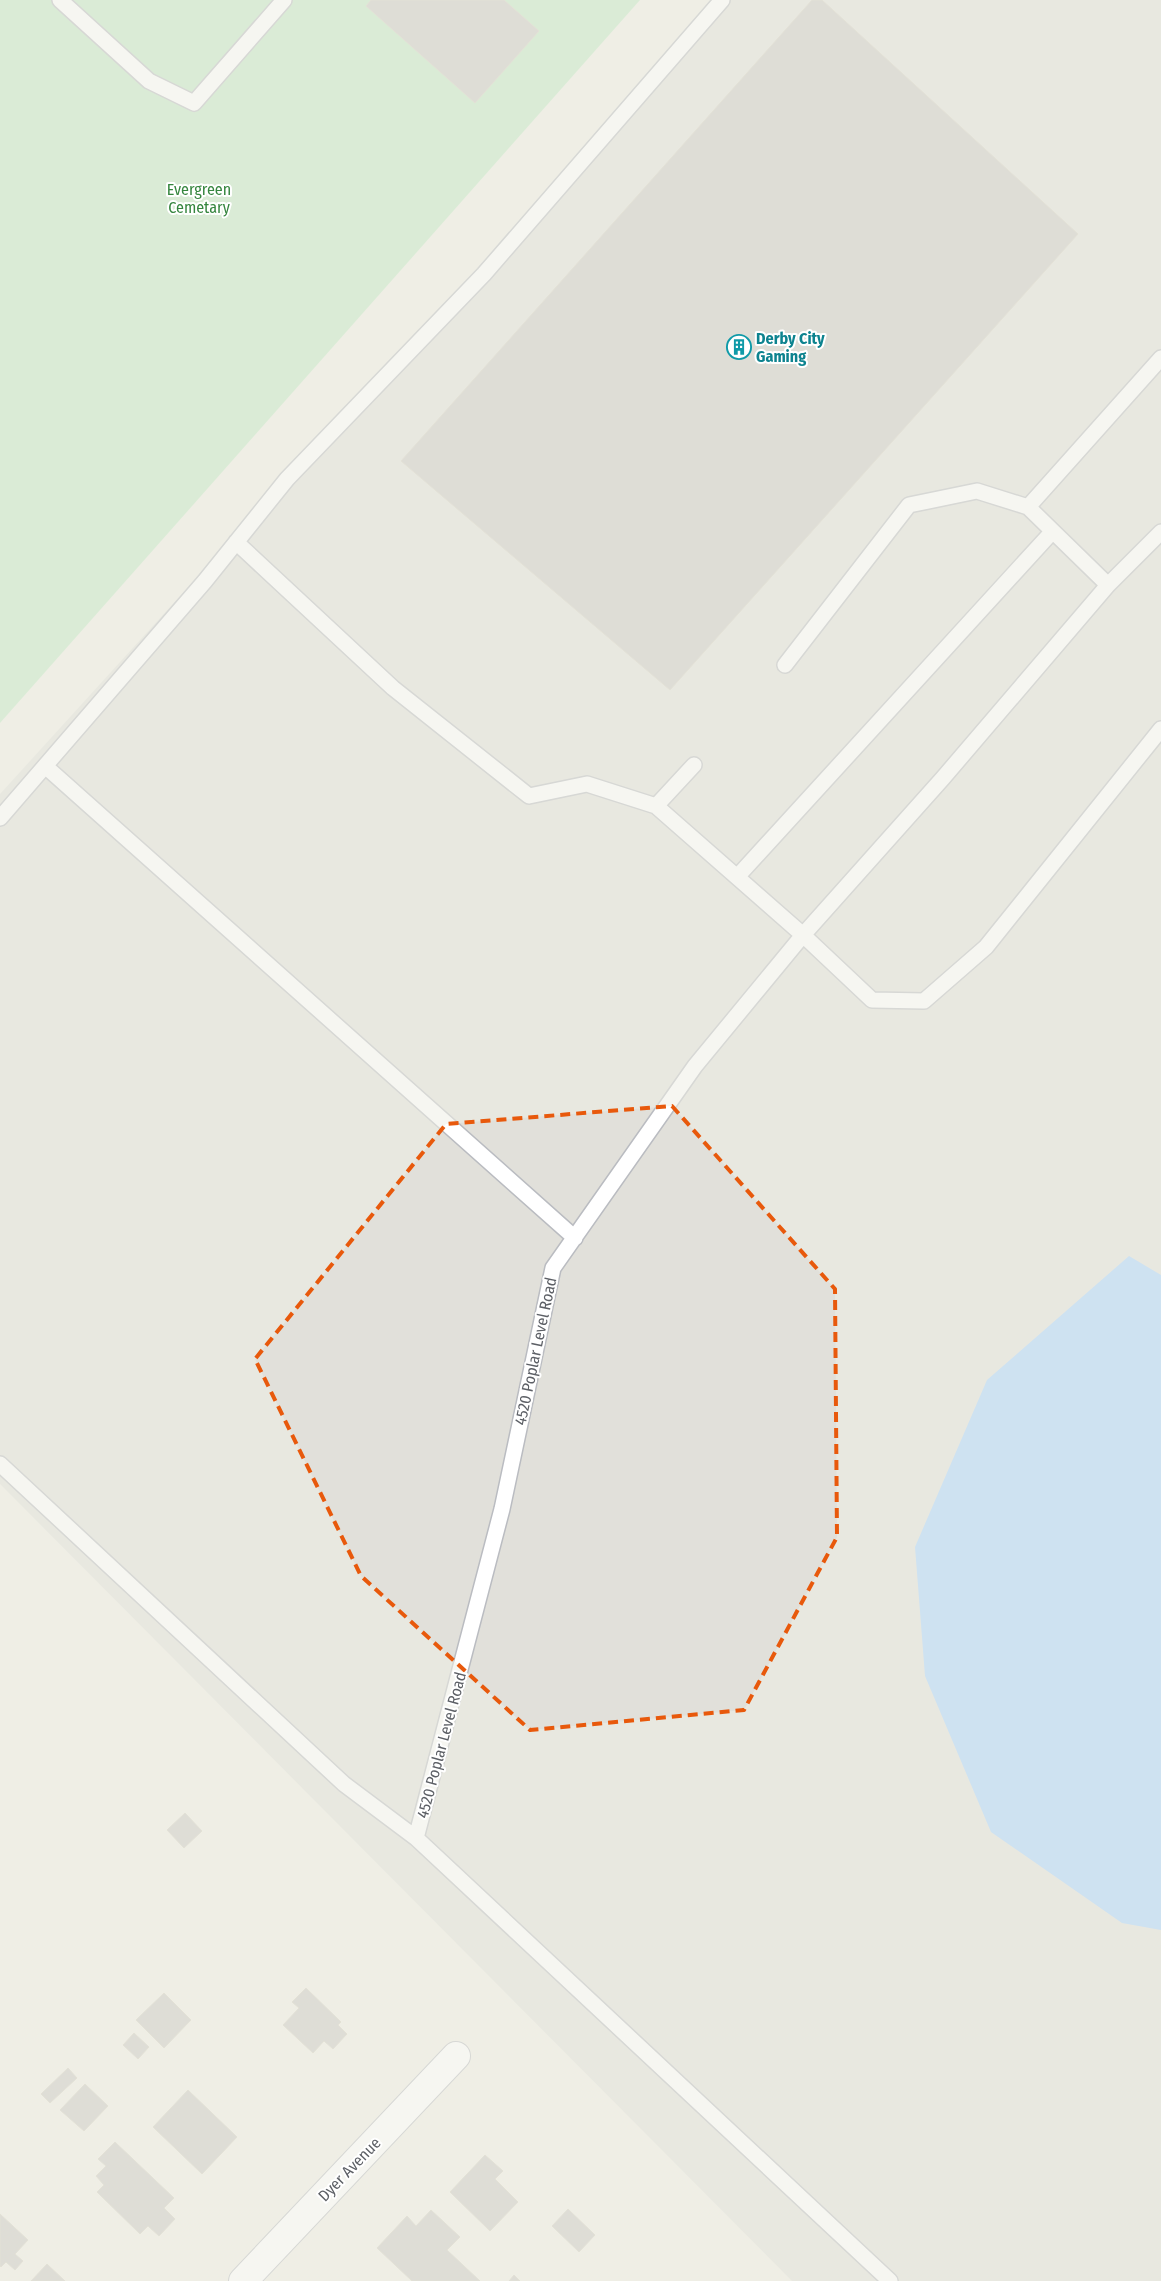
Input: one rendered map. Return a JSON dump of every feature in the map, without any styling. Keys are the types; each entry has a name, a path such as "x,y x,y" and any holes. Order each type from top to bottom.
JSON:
{"street":[{"name":"Dyer Avenue","path":"242,2281 456,2056"}],"lane":[{"path":"60,0 149,81 194,102 284,0"},
{"path":"0,818 205,581 287,479 484,274 722,0"},
{"path":"1028,507 1161,358"},
{"path":"785,664 908,505 976,491 1028,507 1108,585"},
{"path":"737,877 1052,532"},
{"name":"4520 Poplar Level Road","path":"416,1838 502,1509 553,1268 695,1066 803,936 943,778 1108,585 1161,532"},
{"path":"236,542 393,688 529,796 587,784 656,806 803,936 872,1000 924,1000 986,947 1161,729"},
{"path":"656,806 694,765"},
{"path":"45,766 575,1238"},
{"path":"0,1464 344,1784 416,1838 890,2281"}],"highlighted area":[{"path":"672,1106 835,1289 837,1537 744,1710 530,1730 361,1576 255,1359 446,1124"}],"shaded area":[{"path":"722,0 1161,0 1161,2281 792,2281 0,1484 0,794"}],"green space":[{"name":"Evergreen Cemetary","path":"0,0 640,0 0,723"}],"water":[{"path":"1129,1256 1161,1275 1161,1930 1122,1923 991,1832 925,1676 915,1547 987,1380"}],"building":[{"path":"371,0 504,0 539,31 475,103 366,6"},
{"name":"Derby City Gaming","path":"812,0 822,0 1078,234 670,690 401,461"},
{"path":"185,1813 202,1831 184,1848 167,1830"},
{"path":"306,1988 341,2022 338,2025 347,2034 333,2049 324,2041 313,2053 283,2025 299,2008 292,2002"},
{"path":"164,1993 191,2020 164,2048 136,2020"},
{"path":"134,2033 149,2047 138,2059 123,2045"},
{"path":"68,2068 77,2078 50,2103 41,2094"},
{"path":"85,2084 108,2106 84,2131 60,2110"},
{"path":"188,2090 237,2137 202,2174 153,2127"},
{"path":"115,2142 174,2198 164,2208 175,2219 159,2236 148,2226 140,2234 97,2192 104,2185 96,2176 106,2166 98,2159"},
{"path":"485,2155 503,2171 495,2179 518,2202 490,2231 450,2192"},
{"path":"568,2209 595,2235 579,2252 552,2226"},
{"path":"431,2210 460,2237 447,2250 480,2281 412,2281 377,2248 407,2216 416,2226"},
{"path":"0,2214 28,2240 15,2254 23,2261 15,2270 6,2262 0,2266"},
{"path":"47,2264 65,2281 31,2281"},
{"path":"514,2275 520,2281 509,2281"}],"place":[{"name":"Derby City Gaming","path":"739,347"}]}
